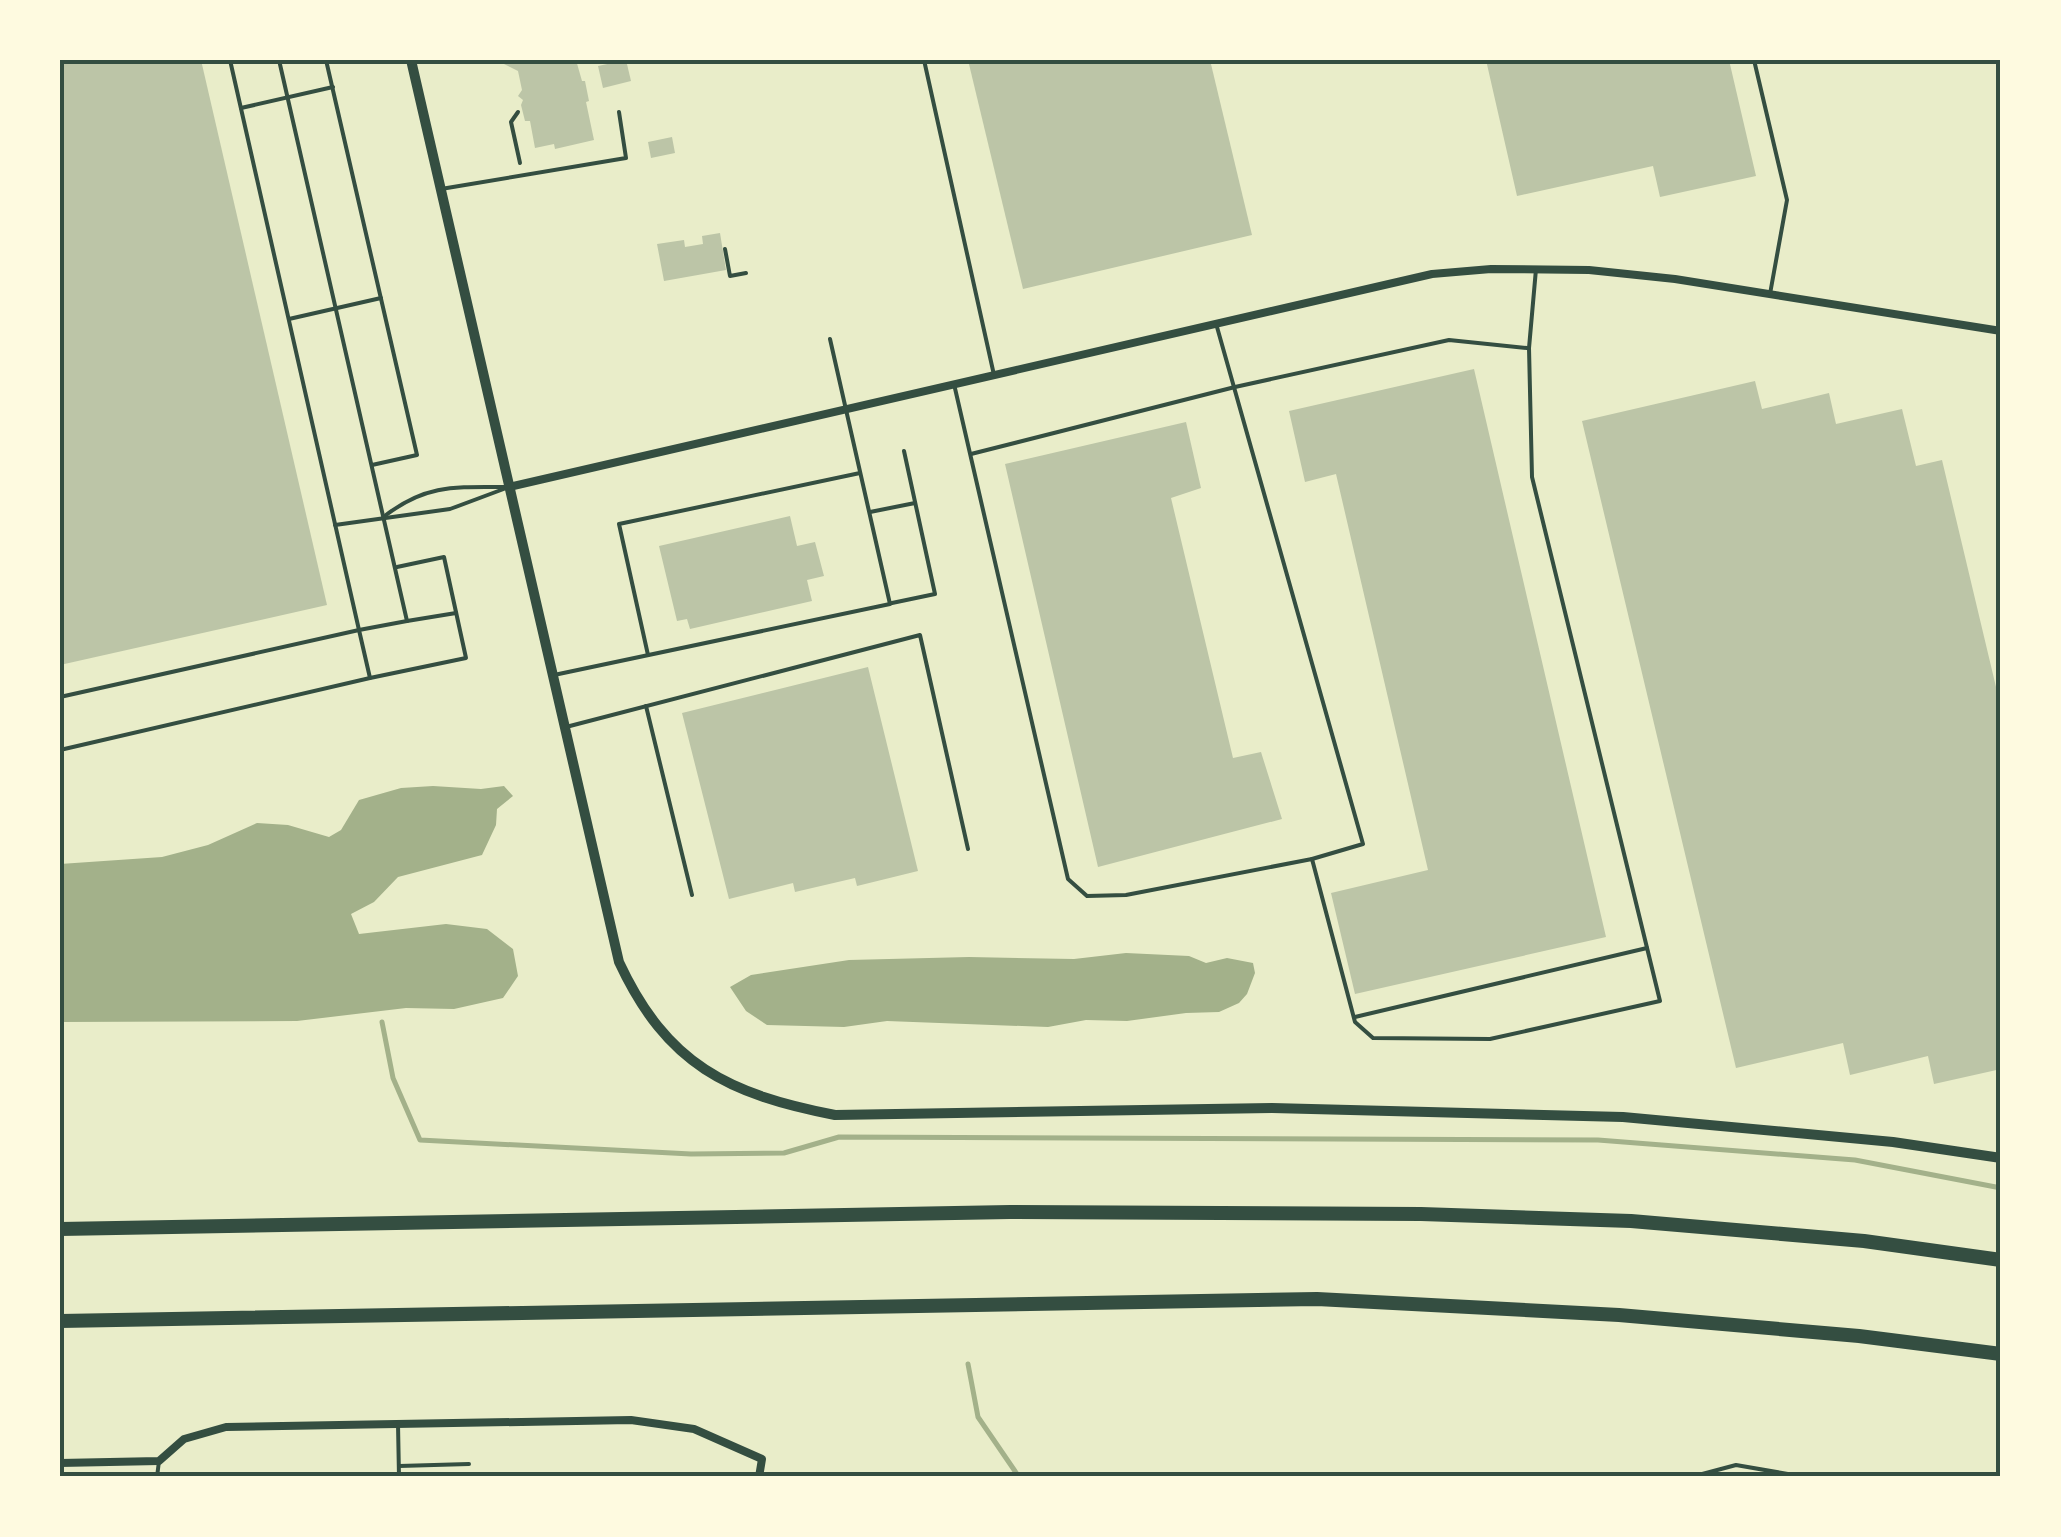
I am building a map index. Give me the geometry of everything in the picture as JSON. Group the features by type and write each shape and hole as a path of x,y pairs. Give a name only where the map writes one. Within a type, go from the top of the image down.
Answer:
{"highway":[{"path":"60,1229 1010,1212 1421,1214 1632,1221 1864,1241 2001,1260"},
{"path":"60,1321 1317,1299 1619,1315 1859,1336 2001,1354"}],"street":[{"path":"411,60 619,962 634,994 674,1046 702,1069 742,1090 782,1104 835,1115 1272,1108 1623,1117 1893,1142 2001,1158"},
{"path":"509,486 1432,274 1536,269 1623,273 2001,331"},
{"path":"60,1464 159,1462 184,1439 226,1428 630,1420 694,1429 762,1459 759,1477"}],"lane":[{"path":"230,60 370,678"},
{"path":"279,60 408,621"},
{"path":"326,60 417,455 372,466"},
{"path":"924,60 994,375"},
{"path":"1754,60 1788,200 1770,294"},
{"path":"240,108 332,87"},
{"path":"441,189 626,158 619,112"},
{"path":"1312,859 1354,1018 1373,1038 1490,1040 1660,1001 1532,477 1529,348 1536,269"},
{"path":"288,319 381,298"},
{"path":"954,384 1068,879 1087,896 1126,895 1312,859 1363,844 1216,324"},
{"path":"830,339 890,604"},
{"path":"971,454 1234,387 1450,340 1529,348"},
{"path":"553,676 935,594 904,451"},
{"path":"648,655 620,524 862,472"},
{"path":"336,526 450,509 509,486"},
{"path":"384,516 410,496 449,488 509,486"},
{"path":"870,512 915,503"},
{"path":"60,750 466,658 444,557 395,567"},
{"path":"60,697 456,612"},
{"path":"565,727 920,634 968,849"},
{"path":"646,706 692,895"},
{"path":"1354,1018 1647,948"},
{"path":"398,1424 399,1477"},
{"path":"157,1477 159,1462"},
{"path":"399,1466 469,1464"},
{"path":"1691,1477 1736,1465 1805,1477"}],"path":[{"path":"518,112 511,122 522,176"},
{"path":"725,249 730,276 746,273"}],"shaded area":[{"path":"504,786 513,796 497,809 496,825 482,855 398,877 374,902 351,914 359,934 446,924 487,929 513,949 518,976 503,998 454,1009 406,1008 297,1021 60,1022 60,864 162,857 208,845 257,823 288,825 329,837 341,830 359,800 401,788"},
{"path":"1126,953 1189,956 1206,963 1227,958 1253,963 1255,973 1239,1003 1219,1012 1127,1021 1086,1020 1048,1027 887,1021 844,1027 767,1025 746,1011 730,987 751,975 849,960 1074,959"}],"building":[{"path":"60,60 201,60 327,605 60,665"},
{"path":"496,60 576,60 585,81 594,140 555,149 554,144 535,148 530,121 525,121 523,100 518,96 522,90 518,71"},
{"path":"626,60 631,81 603,88 598,66"},
{"path":"968,60 1210,60 1252,235 1023,289"},
{"path":"1486,60 1729,60 1756,176 1660,197 1653,166 1517,196"},
{"path":"672,137 675,153 651,158 648,142"},
{"path":"720,233 726,270 664,281 657,244 684,240 685,247 703,244 702,236"},
{"path":"1474,369 1606,937 1355,994 1331,893 1428,870 1336,474 1305,482 1289,411"},
{"path":"1755,381 1762,409 1829,393 1836,424 1902,409 1916,466 1942,460 2001,708 2001,1069 1934,1084 1928,1056 1850,1075 1843,1043 1736,1068 1582,421"},
{"path":"1186,422 1201,488 1171,498 1233,758 1261,752 1282,819 1098,867 1005,464"},
{"path":"790,516 797,546 815,542 824,576 807,580 812,601 690,629 687,619 677,621 659,546"},
{"path":"868,667 918,871 857,886 855,878 795,892 793,883 729,899 682,713"}],"waterway":[{"path":"382,1022 393,1078 420,1140 691,1154 784,1153 839,1137 1598,1140 1855,1160 2001,1188"},
{"path":"968,1364 978,1417 1019,1477"}]}
